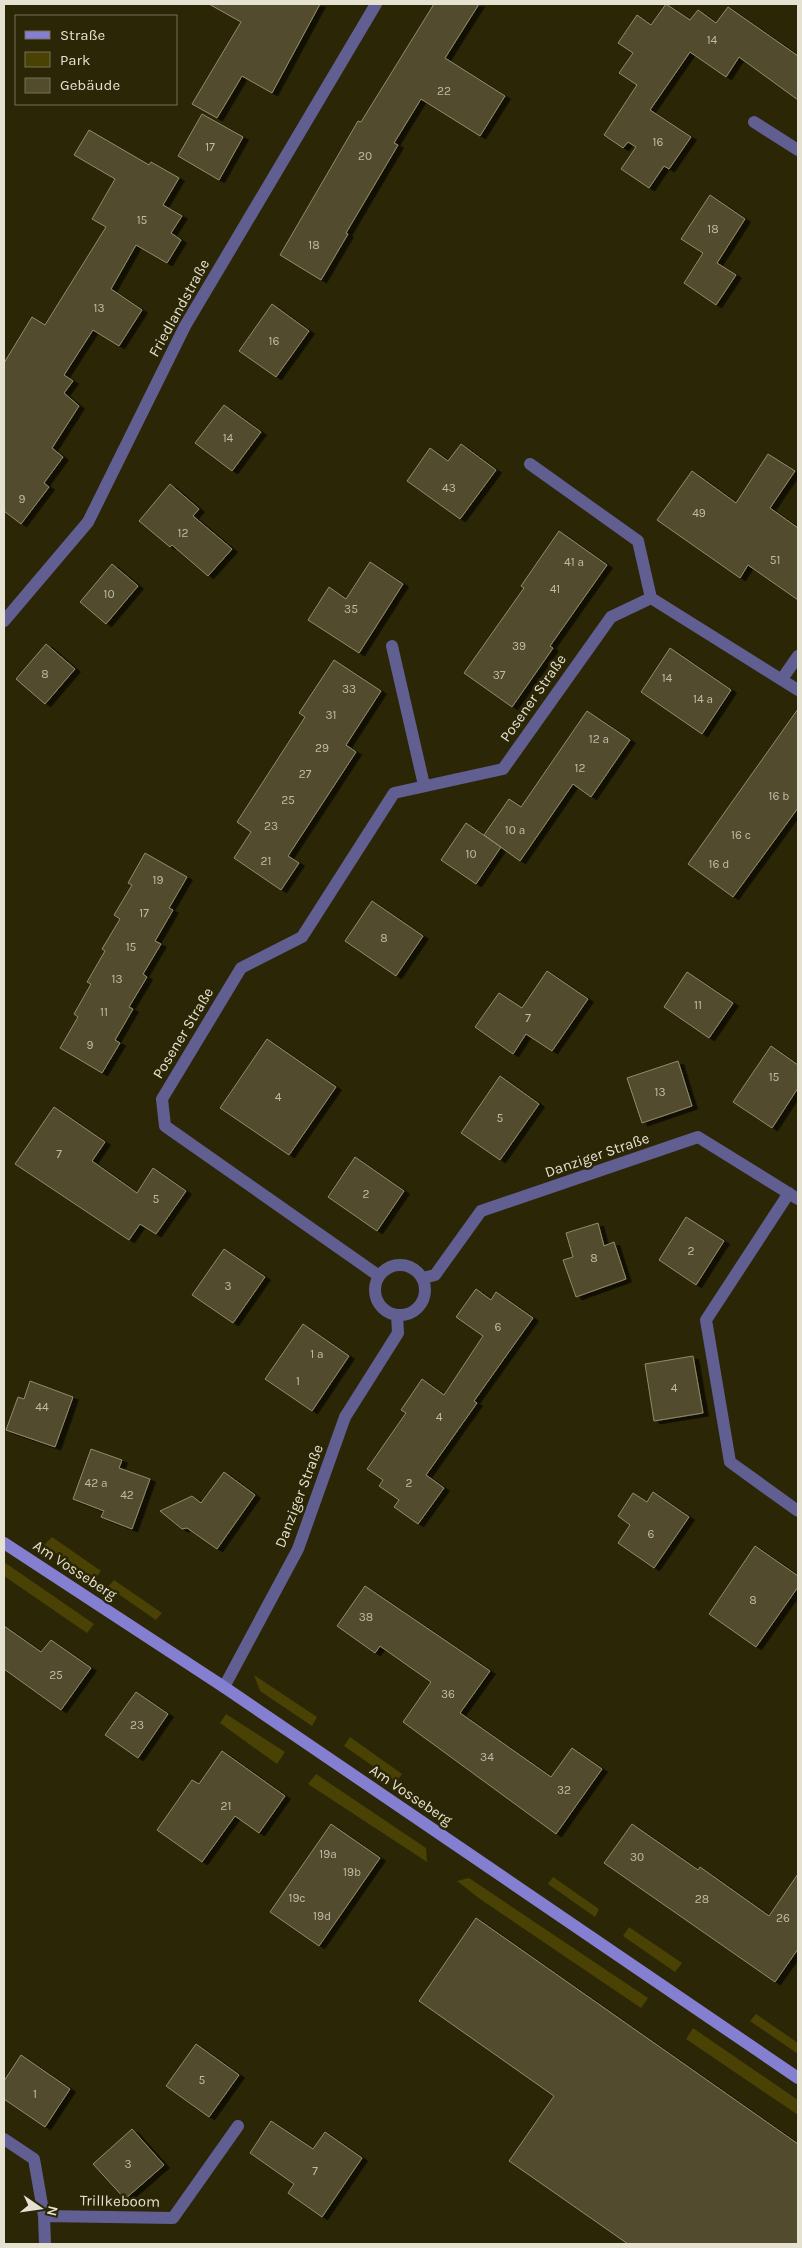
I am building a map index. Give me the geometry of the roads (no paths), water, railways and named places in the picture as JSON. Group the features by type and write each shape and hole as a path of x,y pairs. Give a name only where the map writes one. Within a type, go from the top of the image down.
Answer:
{"street":[{"name":"Friedlandstraße","path":"4,622 88,522 185,326 376,4"},
{"path":"754,122 798,150"},
{"path":"530,464 638,541 651,598 798,690"},
{"name":"Posener Straße","path":"379,1276 165,1126 162,1100 241,968 302,937 394,793 503,769 611,616 651,598"},
{"path":"392,646 424,785"},
{"path":"782,679 798,656"},
{"name":"Danziger Straße","path":"423,1278 435,1275 482,1211 698,1137 793,1196"},
{"path":"793,1196 706,1320 730,1462 798,1511"},
{"path":"402,1264 414,1268 423,1278 425,1291 420,1305 410,1313 397,1315 384,1309 377,1299 375,1289 379,1276 389,1267 402,1264"},
{"name":"Danziger Straße","path":"224,1687 298,1549 345,1418 398,1333 397,1315"},
{"name":"Am Vosseberg","path":"4,1543 224,1687 798,2078"},
{"name":"Trillkeboom","path":"44,2216 173,2218 238,2126"},
{"path":"4,2139 34,2159 44,2216 45,2244"}]}
